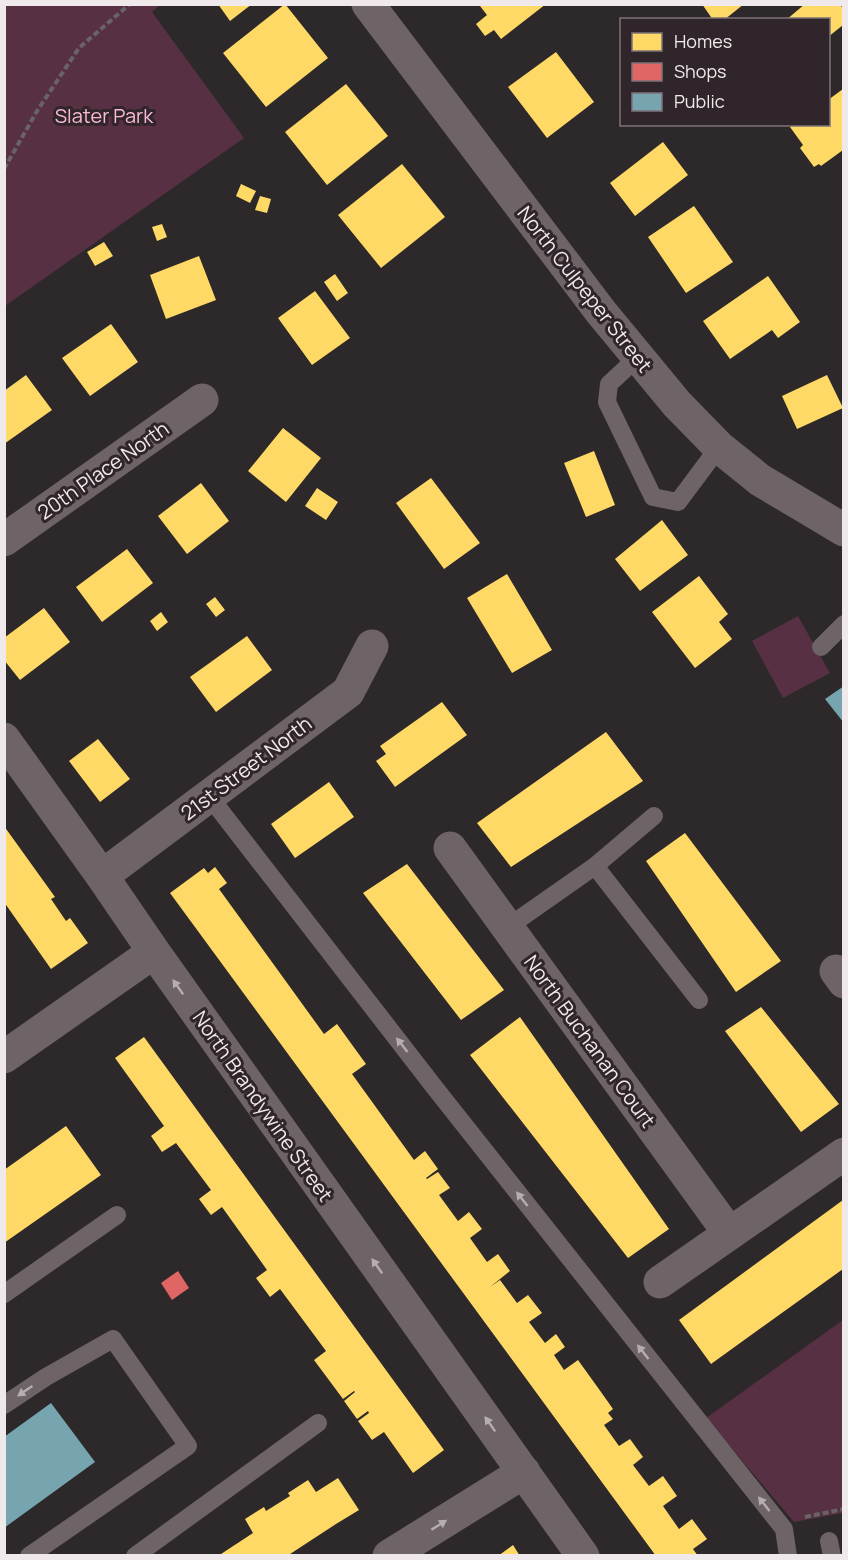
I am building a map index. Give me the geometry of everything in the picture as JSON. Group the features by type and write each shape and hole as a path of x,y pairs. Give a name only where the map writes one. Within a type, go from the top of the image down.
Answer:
{"street":[{"name":"North Culpeper Street","path":"368,4 601,312 677,404 718,447 760,480 843,530"},
{"name":"20th Place North","path":"4,540 202,400"},
{"name":"21st Street North","path":"102,876 348,692 372,646"},
{"name":"North Brandywine Street","path":"4,739 584,1556"},
{"name":"North Buchanan Court","path":"450,848 729,1233"},
{"path":"4,1057 154,952"},
{"path":"660,1282 843,1154"},
{"path":"389,1556 524,1472"}],"lane":[{"path":"638,357 609,384 607,402 653,497 678,502 718,447"},
{"path":"821,647 843,624"},
{"path":"208,796 427,1078 784,1529 789,1556"},
{"path":"508,927 595,866 654,816"},
{"path":"595,866 699,1000"},
{"path":"4,1294 117,1215"},
{"path":"4,1406 46,1377 113,1339 188,1446 28,1556"},
{"path":"135,1556 318,1423"}],"path":[{"path":"4,169 37,111 80,48 130,4"},
{"path":"815,1515 843,1509"}],"green space":[{"name":"Slater Park","path":"5,4 160,5 152,12 244,138 5,306"},
{"path":"798,616 830,673 783,698 752,641"},
{"path":"843,1320 843,1513 794,1522 706,1418"}],"building: Homes":[{"path":"218,4 252,4 230,21"},
{"path":"285,4 328,58 266,107 223,53"},
{"path":"483,4 546,4 501,39 494,30 485,36 476,24 487,15 480,6"},
{"path":"702,4 744,4 726,18 712,18"},
{"path":"805,4 840,4 843,9 843,25 830,35 830,18 788,18"},
{"path":"556,52 594,102 547,138 508,87"},
{"path":"346,84 388,136 327,185 285,132"},
{"path":"843,89 843,150 821,166 819,164 814,167 800,148 803,145 790,127 830,126 830,99"},
{"path":"663,142 688,175 635,216 610,183"},
{"path":"402,164 445,217 381,268 338,215"},
{"path":"241,184 256,191 250,203 236,196"},
{"path":"260,196 271,199 267,213 255,210"},
{"path":"694,206 733,262 686,293 648,237"},
{"path":"162,224 167,237 157,241 152,227"},
{"path":"104,242 113,256 95,266 87,252"},
{"path":"199,256 216,300 166,319 150,275"},
{"path":"335,274 348,293 337,301 324,282"},
{"path":"768,276 800,322 778,338 772,330 730,359 703,321"},
{"path":"315,291 350,338 312,365 278,318"},
{"path":"111,324 138,362 90,396 62,358"},
{"path":"26,375 52,410 4,444 4,391"},
{"path":"827,375 843,408 797,429 782,396"},
{"path":"283,428 321,458 286,502 248,471"},
{"path":"594,451 615,505 586,517 564,463"},
{"path":"431,478 480,543 444,569 396,503"},
{"path":"201,483 229,521 187,554 158,516"},
{"path":"317,488 338,502 326,520 305,506"},
{"path":"662,520 688,555 640,591 615,559"},
{"path":"127,549 153,583 102,622 76,587"},
{"path":"507,574 552,650 512,673 467,598"},
{"path":"699,576 728,614 719,622 732,639 695,668 652,612"},
{"path":"215,597 225,610 216,617 206,604"},
{"path":"44,608 70,642 20,680 4,660 4,638"},
{"path":"161,612 168,622 157,631 150,621"},
{"path":"247,636 272,670 216,712 190,677"},
{"path":"442,702 467,735 395,787 376,761 386,754 380,746"},
{"path":"606,732 643,781 511,867 477,823"},
{"path":"98,739 130,779 100,802 69,761"},
{"path":"329,782 354,817 295,858 271,824"},
{"path":"4,826 55,897 51,899 66,921 70,918 88,943 51,969 4,902"},
{"path":"685,833 781,961 736,992 646,861"},
{"path":"407,864 504,990 461,1020 363,893"},
{"path":"215,867 227,883 219,889 324,1034 337,1024 366,1064 352,1074 414,1160 425,1151 438,1169 426,1178 438,1172 450,1188 439,1195 458,1221 469,1212 482,1229 470,1238 487,1262 498,1254 510,1271 490,1287 500,1280 517,1303 528,1295 542,1313 529,1322 545,1343 556,1334 565,1347 554,1355 564,1370 578,1360 613,1409 608,1413 613,1419 604,1425 619,1446 630,1439 643,1457 633,1465 649,1486 663,1476 677,1496 663,1506 679,1529 692,1519 707,1539 693,1549 698,1556 656,1556 170,893 204,868 208,873"},
{"path":"761,1007 839,1104 801,1132 725,1031"},
{"path":"520,1017 669,1229 628,1258 470,1055"},
{"path":"144,1037 444,1450 413,1473 384,1432 372,1440 358,1421 369,1413 368,1411 357,1419 344,1401 355,1392 343,1399 314,1360 326,1351 280,1289 270,1297 256,1278 267,1270 222,1207 211,1215 199,1199 211,1190 176,1143 162,1152 151,1136 164,1126 115,1058"},
{"path":"66,1126 101,1175 4,1243 4,1170"},
{"path":"843,1200 843,1269 711,1364 679,1320"},
{"path":"338,1478 359,1510 287,1556 218,1556 253,1533 245,1519 264,1507 266,1511 290,1496 288,1493 308,1480 316,1492"},
{"path":"513,1545 520,1556 498,1556"}],"building: Shops":[{"path":"178,1271 189,1288 172,1300 161,1283"}],"building: Public":[{"path":"844,686 844,723 825,699"},
{"path":"51,1403 95,1462 4,1528 4,1437"}]}
